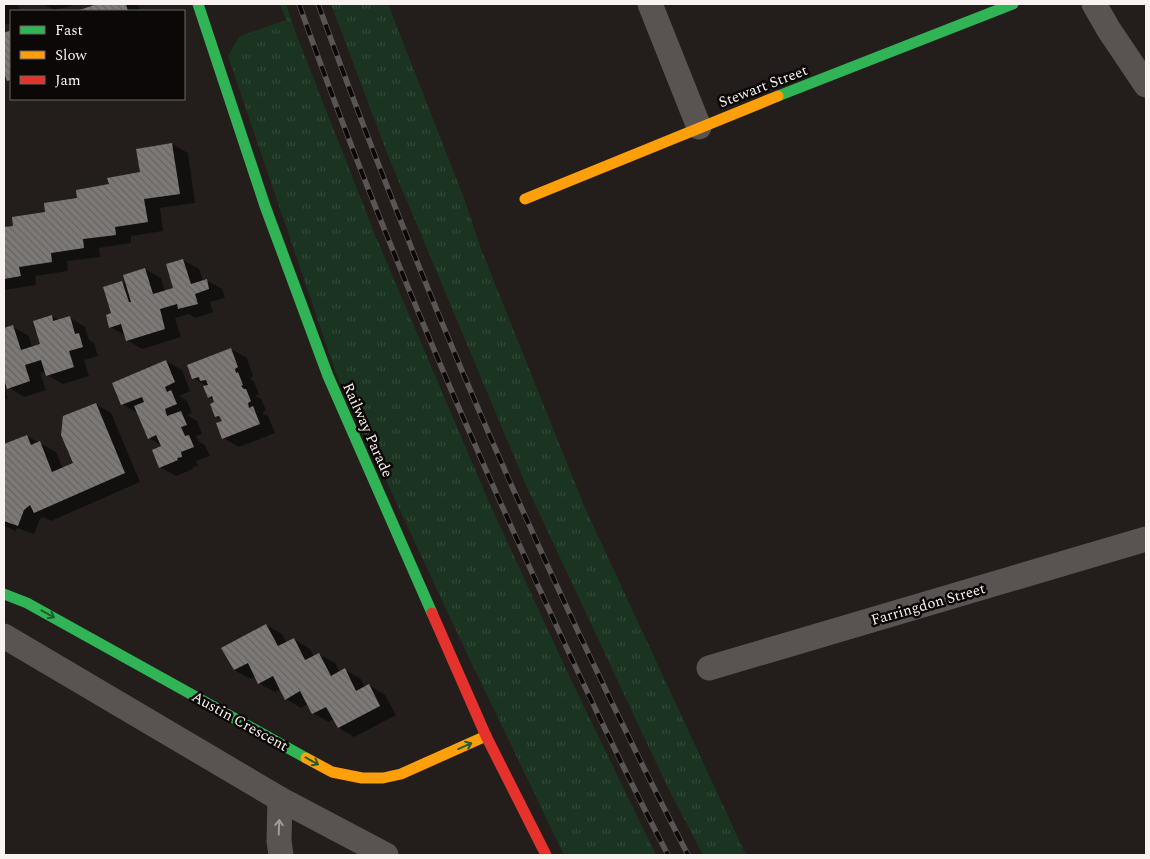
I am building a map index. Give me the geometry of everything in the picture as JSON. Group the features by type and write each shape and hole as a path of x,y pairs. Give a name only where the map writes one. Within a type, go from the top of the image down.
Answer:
{"street":[{"name":"Railway Parade","path":"198,4 265,206 328,376 486,736 546,855"},
{"path":"650,4 699,127"},
{"name":"Stewart Street","path":"524,199 699,127 1013,4"},
{"path":"1094,4 1146,85"},
{"name":"Farringdon Street","path":"709,668 1146,539"},
{"name":"Austin Crescent","path":"4,594 27,603 332,772 362,778 383,778 401,774 486,736"},
{"path":"4,636 280,799 386,855"},
{"path":"280,799 279,841 281,855"}],"green space":[{"path":"280,4 286,4 375,235 488,500 570,678 656,855 564,855 461,641 336,373 228,56 240,36 286,20"},
{"path":"331,4 388,4 465,201 481,249 585,508 746,855 703,855 668,788 526,485 389,158"}],"building":[{"path":"97,4 126,4 128,10 80,10"},
{"path":"10,30 10,80 7,81 4,72 4,33"},
{"path":"172,143 180,194 144,199 148,222 115,227 116,235 83,239 84,248 51,253 52,262 19,267 21,276 4,279 4,227 13,226 12,217 45,212 44,203 77,198 76,190 109,184 107,178 140,172 136,149"},
{"path":"183,259 191,284 207,279 209,289 195,294 198,304 178,309 177,304 160,309 165,329 126,341 121,324 109,328 106,315 111,313 103,287 122,281 129,302 131,302 123,275 145,268 153,294 173,288 166,264"},
{"path":"52,315 53,321 70,316 75,334 79,333 83,347 69,351 74,367 46,376 41,360 25,365 30,381 7,389 4,379 4,328 13,325 21,350 40,344 33,321"},
{"path":"231,348 238,367 235,369 236,373 238,372 243,385 241,386 246,389 251,401 248,403 249,408 253,406 260,424 222,439 216,423 222,421 219,416 215,417 210,404 214,402 212,396 208,398 203,386 208,385 206,380 200,381 199,377 192,379 187,365"},
{"path":"166,360 175,382 165,387 167,392 171,390 177,404 165,409 167,416 181,411 187,425 181,427 185,436 189,435 194,447 181,452 182,457 177,458 178,460 159,468 152,450 161,446 156,435 148,439 134,406 144,402 142,397 121,405 112,383"},
{"path":"96,403 125,473 34,513 30,505 24,510 18,526 4,521 4,444 27,435 31,445 40,441 52,472 73,463 61,435 63,416"},
{"path":"266,624 278,646 294,638 305,660 319,653 331,676 345,668 356,691 369,684 380,706 338,728 326,707 312,714 300,691 285,700 273,676 258,684 248,663 234,670 221,648"}],"railway":[{"path":"299,4 369,191 471,436 580,678 668,855"},
{"path":"318,4 444,328 536,541 585,647 688,855"}],"traffic: fast":[{"path":"198,4 265,206 328,376 432,613"},
{"path":"778,96 1013,4"},
{"path":"4,594 27,603 306,758"}],"traffic: slow":[{"path":"525,199 778,96"},
{"path":"306,758 332,772 362,778 383,778 401,774 486,736"}],"traffic: jam":[{"path":"432,613 486,736 546,855"}]}
